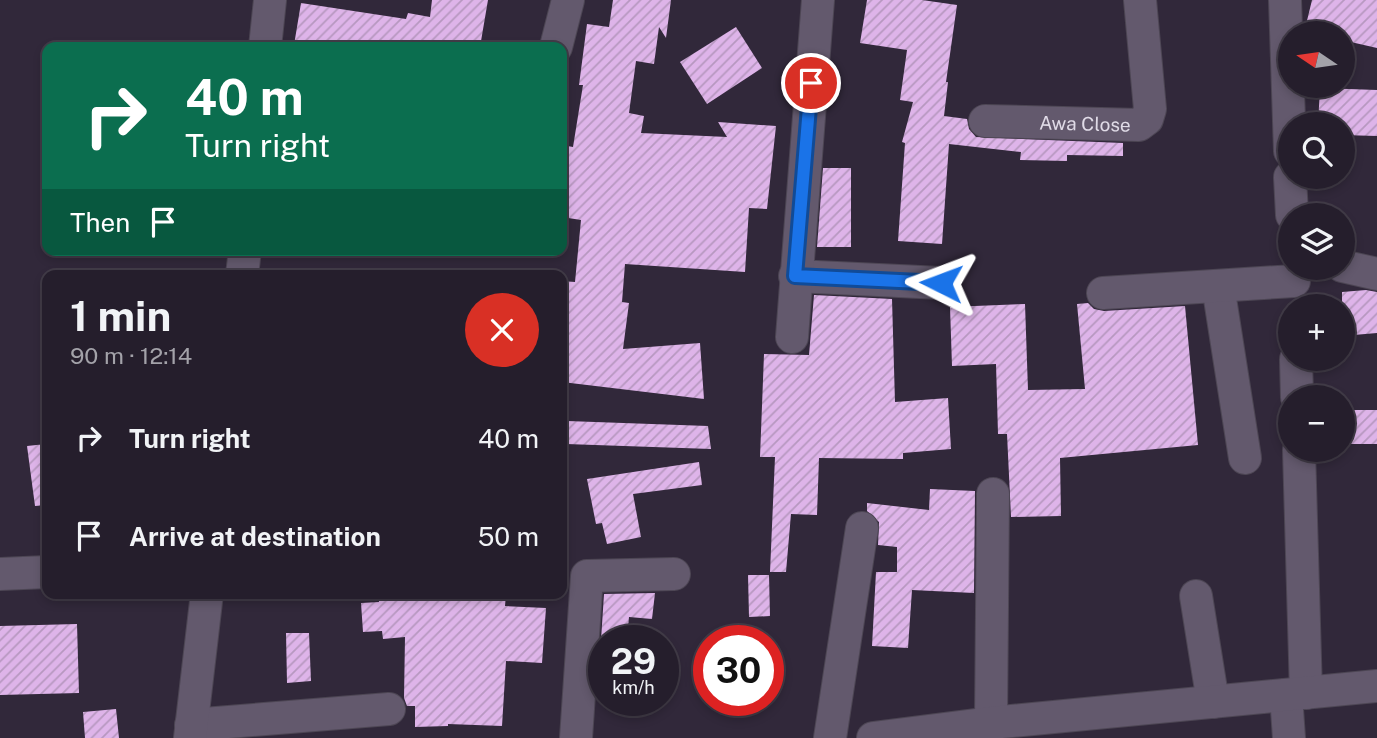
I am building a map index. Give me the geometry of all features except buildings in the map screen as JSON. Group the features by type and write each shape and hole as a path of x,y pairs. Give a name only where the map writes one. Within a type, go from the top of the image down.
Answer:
{"street":[{"path":"266,42 270,0"},
{"path":"557,42 568,0"},
{"path":"792,337 818,0"},
{"name":"Awa Close","path":"985,121 1139,125 1147,119 1150,109 1140,0"},
{"path":"1285,0 1289,112"},
{"path":"1355,269 1377,274"},
{"path":"795,276 941,283"},
{"path":"1103,293 1218,286 1294,285"},
{"path":"1218,286 1245,458"},
{"path":"1289,738 1296,694 1299,462"},
{"path":"991,723 993,494"},
{"path":"830,738 862,528"},
{"path":"0,574 42,572"},
{"path":"576,738 587,576 674,574"},
{"path":"1196,596 1213,702"},
{"path":"206,599 191,732 389,709"},
{"path":"873,738 908,736 991,723 1050,728 1213,702 1377,686"}],"route":[{"path":"811,83 795,276 941,283"}]}
